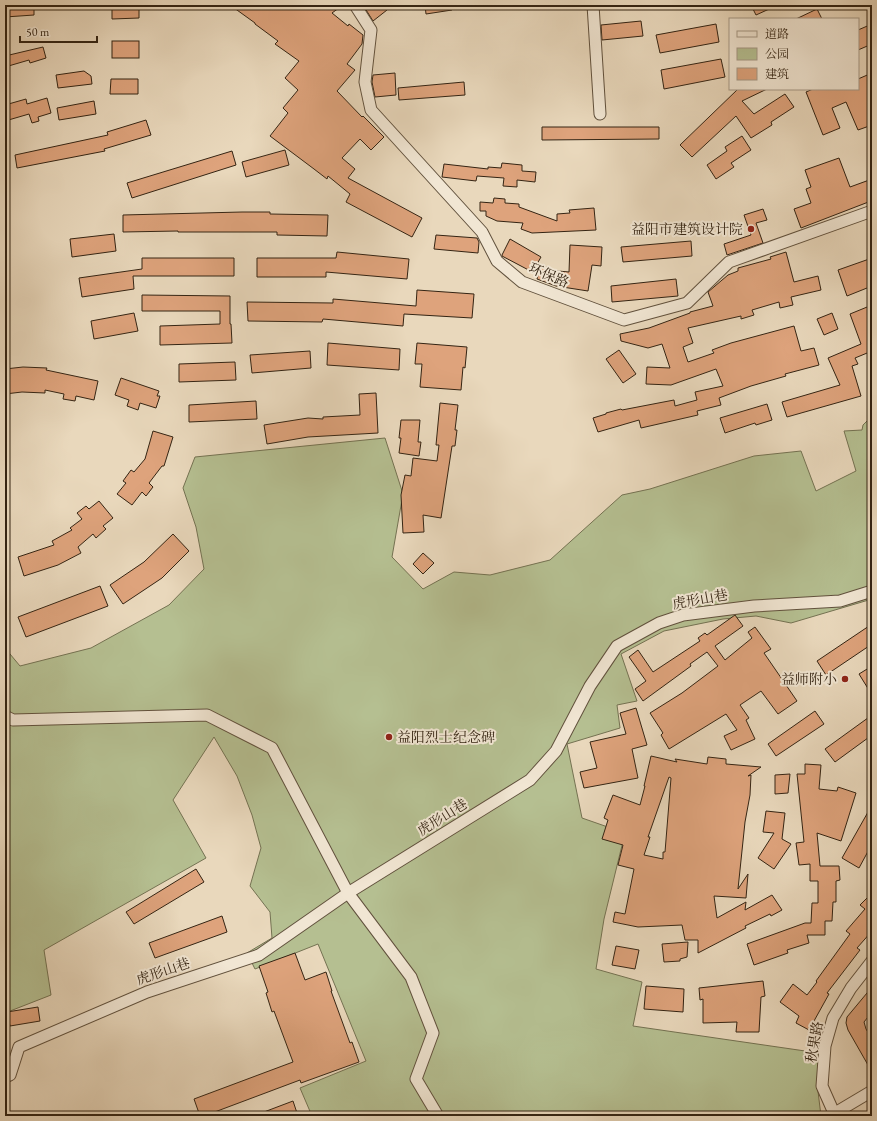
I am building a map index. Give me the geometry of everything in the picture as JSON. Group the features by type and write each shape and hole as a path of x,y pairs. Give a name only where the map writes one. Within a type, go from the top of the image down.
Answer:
{"street":[{"name":"环保路","path":"354,5 371,30 364,82 371,110 482,232 497,260 522,282 624,320 687,303 729,262 872,211"},
{"path":"592,5 600,114"},
{"name":"虎形山巷","path":"5,1077 10,1075 19,1047 147,992 259,955 348,893 530,780 556,751 590,686 617,646 659,623 683,615 754,606 840,601 872,591"},
{"path":"5,716 13,720 207,715 272,748 348,893 411,977 433,1033 416,1079 438,1116"},
{"name":"秋果路","path":"832,1115 822,1086 825,1046 833,1018 851,988 872,961"},
{"path":"832,1115 872,1091"}],"green space":[{"path":"872,416 872,599 791,623 756,616 723,619 664,631 621,654 637,701 617,705 620,728 567,744 582,818 625,833 604,919 596,969 642,982 633,1026 819,1053 817,1083 821,1116 312,1116 300,1088 366,1061 318,944 255,969 247,953 272,938 270,912 250,886 261,848 252,815 237,776 214,737 173,800 206,858 44,950 51,995 5,1013 5,648 20,666 91,648 169,605 204,569 196,527 183,488 195,457 385,438 403,494 392,557 423,589 454,572 490,575 550,560 622,495 650,489 754,456 801,451 816,491 856,471 844,431 862,430 863,425"}],"building":[{"path":"5,5 34,5 34,15 5,17"},
{"path":"112,5 139,5 139,18 112,19"},
{"path":"230,5 343,5 332,13 348,26 349,24 363,35 362,44 347,64 355,70 337,91 384,137 371,150 360,139 342,158 355,169 348,178 422,218 412,237 346,202 350,194 328,176 327,179 270,136 288,113 283,108 298,90 285,78 299,61 275,44 278,41"},
{"path":"363,5 383,5 387,10 373,21"},
{"path":"425,5 452,5 452,10 426,14"},
{"path":"751,5 778,5 756,15"},
{"path":"817,9 822,18 798,18"},
{"path":"641,21 643,36 602,40 601,25"},
{"path":"716,24 719,42 660,53 656,35"},
{"path":"872,24 872,44 859,50 859,30"},
{"path":"112,41 139,41 139,58 112,58"},
{"path":"43,47 46,58 30,63 29,60 5,67 5,56"},
{"path":"721,59 725,77 664,89 661,70"},
{"path":"84,71 91,76 92,84 58,88 56,75"},
{"path":"395,73 396,95 375,97 372,82 373,75"},
{"path":"872,73 872,125 858,130 846,102 832,108 840,128 823,135 806,92 811,90 859,90 859,79"},
{"path":"111,79 138,79 138,94 110,94"},
{"path":"464,82 465,95 399,100 398,88"},
{"path":"737,90 765,90 742,101 754,114 785,94 794,107 771,122 772,125 751,138 736,116 692,157 680,145"},
{"path":"47,98 51,113 38,117 39,121 32,123 29,114 5,121 5,105 26,99 27,104"},
{"path":"94,101 96,114 59,120 57,108"},
{"path":"146,120 151,135 104,149 105,151 17,168 15,155 108,135 107,132"},
{"path":"542,127 659,127 659,139 542,140"},
{"path":"742,136 751,150 731,163 734,167 716,179 707,165 727,151 725,147"},
{"path":"285,150 289,165 246,177 242,162"},
{"path":"232,151 236,165 132,198 127,183"},
{"path":"839,158 850,187 872,179 872,195 868,195 871,201 801,228 794,209 811,203 806,189 811,187 805,170"},
{"path":"502,163 522,165 522,171 536,172 535,182 517,180 517,187 503,186 504,178 477,176 476,181 442,177 444,164 488,169 488,167 501,168"},
{"path":"494,198 505,199 505,203 519,204 519,207 557,221 557,214 570,213 569,210 594,208 596,230 532,233 521,229 523,223 497,221 486,216 486,211 480,211 480,202 493,203"},
{"name":"益阳市建筑设计院","path":"763,209 767,220 756,223 763,243 727,255 724,244 751,235 744,215"},
{"path":"242,212 328,215 327,236 277,235 277,232 123,232 123,215"},
{"path":"114,234 116,251 72,257 70,239"},
{"path":"436,235 477,238 479,242 478,253 434,249"},
{"path":"510,239 541,257 537,264 558,271 569,272 570,245 602,247 601,266 592,265 588,291 556,286 537,279 538,275 502,256"},
{"path":"691,241 692,256 623,262 621,247"},
{"path":"337,252 409,259 407,279 326,272 326,277 257,277 257,258 336,258"},
{"path":"786,252 794,282 818,276 821,290 791,297 793,305 780,308 779,302 752,310 754,315 741,319 741,316 688,328 693,343 683,347 688,362 714,353 712,350 731,343 794,326 801,351 814,348 819,365 785,374 786,376 751,386 719,398 721,405 697,411 698,415 641,428 639,420 598,432 593,418 606,413 674,400 675,406 697,400 695,392 723,386 716,369 671,385 646,384 647,367 670,368 662,344 648,348 621,341 620,334 649,328 690,312 713,306 708,292 728,275 738,271 738,268 771,259 770,257"},
{"path":"142,258 234,258 234,276 133,276 134,289 82,297 79,278 142,269"},
{"path":"872,258 872,286 847,296 838,270"},
{"path":"676,279 678,296 612,302 611,286"},
{"path":"417,290 474,294 472,318 404,314 403,326 323,319 322,322 248,321 247,302 333,303 333,299 416,306"},
{"path":"142,295 230,296 232,343 160,345 160,326 220,324 220,311 142,311"},
{"path":"872,305 872,351 855,358 858,364 852,366 861,396 787,417 782,402 840,385 828,358 861,344 850,314"},
{"path":"134,313 138,331 94,339 91,321"},
{"path":"832,313 838,329 824,335 817,319"},
{"path":"328,343 400,349 399,370 327,365"},
{"path":"417,343 467,347 461,390 420,387 422,364 415,364"},
{"path":"619,350 636,374 623,383 606,359"},
{"path":"310,351 311,368 252,373 250,355"},
{"path":"235,362 236,380 179,382 179,364"},
{"path":"23,367 47,368 46,370 98,381 94,400 76,396 75,401 63,399 64,394 45,390 45,393 22,392 5,394 5,369"},
{"path":"121,378 159,391 157,396 160,396 156,408 140,403 138,410 127,406 129,400 115,395"},
{"path":"376,393 378,433 308,437 267,444 264,425 308,418 323,419 323,417 360,415 359,394"},
{"path":"256,401 257,419 189,422 189,405"},
{"path":"440,403 458,405 455,446 452,446 441,518 423,515 424,532 403,533 401,495 405,475 411,476 413,458 437,461 439,445 436,445"},
{"path":"767,404 772,420 756,425 755,423 725,433 720,418"},
{"path":"401,420 420,420 418,442 421,442 419,456 399,453"},
{"path":"153,431 173,437 164,466 162,466 149,483 153,487 146,496 142,492 132,505 117,494 126,483 123,481 131,470 134,472 145,459"},
{"path":"99,501 113,518 103,526 106,529 96,538 93,534 78,547 81,553 58,565 24,576 18,557 54,545 52,541 72,530 70,528 82,519 77,513 86,506 89,509"},
{"path":"173,534 189,551 162,578 123,604 110,585 144,562"},
{"path":"423,553 434,563 423,574 413,564"},
{"path":"100,586 108,606 26,637 18,617"},
{"path":"735,615 743,626 715,646 725,660 752,638 748,632 755,627 771,649 764,653 797,701 778,714 761,691 740,705 749,718 746,720 755,739 731,750 724,736 737,730 726,714 669,749 661,735 663,733 650,713 682,693 718,666 707,652 690,664 691,666 643,701 635,689 646,681 629,657 638,650 653,672 700,641 698,638 705,633 707,635"},
{"path":"872,624 872,644 826,675 817,661"},
{"path":"872,666 872,695 859,674"},
{"path":"636,708 647,745 632,749 638,778 584,788 580,772 597,768 590,742 626,734 620,713"},
{"path":"815,711 824,724 776,756 768,744"},
{"path":"872,715 872,735 835,762 825,749"},
{"path":"651,756 677,762 675,759 707,764 708,757 726,759 726,764 761,767 748,776 751,775 750,795 745,822 738,889 748,874 746,898 714,896 717,918 746,902 745,910 772,895 782,910 745,926 746,928 698,953 698,940 685,940 682,925 638,927 613,922 615,912 625,914 634,869 618,865 623,845 602,839 608,820 604,818 613,795 640,805","holes":["669,777 671,778 665,852 663,852 663,859 644,855 650,837 648,837"]},
{"path":"805,764 821,765 819,789 837,791 838,787 856,793 841,841 817,833 820,866 839,866 840,880 836,881 836,902 833,902 832,921 825,921 825,935 807,935 809,943 787,950 788,953 754,965 747,944 805,923 811,923 812,903 818,903 818,881 810,881 810,864 799,865 796,843 804,842 797,774 805,774"},
{"path":"790,774 788,793 775,794 775,775"},
{"path":"872,805 872,844 859,868 842,858"},
{"path":"766,811 785,813 782,839 791,844 774,869 758,858 774,833 763,832"},
{"path":"196,869 204,882 134,924 126,912"},
{"path":"872,893 872,931 857,948 860,950 827,993 829,994 809,1030 796,1023 799,1016 780,1002 793,984 807,995 850,934 846,931 865,909 860,905"},
{"path":"222,916 227,932 155,958 149,943"},
{"path":"688,942 687,957 680,959 680,961 664,962 662,944"},
{"path":"616,946 639,950 635,969 612,965"},
{"path":"295,953 305,980 326,972 331,991 350,1043 352,1042 359,1062 301,1083 300,1080 204,1116 200,1116 194,1099 293,1062 274,1011 272,1012 266,993 268,992 259,966"},
{"path":"763,981 765,996 761,997 759,1032 736,1032 737,1022 703,1023 703,999 700,1000 699,988"},
{"path":"646,986 684,989 683,1012 644,1009"},
{"path":"872,987 872,1012 864,1022 872,1039 872,1072 848,1030 846,1023 847,1017"},
{"path":"38,1007 40,1021 10,1026 7,1012"},
{"path":"293,1101 298,1116 256,1116 256,1115"}],"place":[{"name":"益阳市建筑设计院","path":"751,229"},
{"name":"益师附小","path":"845,679"},
{"name":"益阳烈士纪念碑","path":"389,737"}]}
